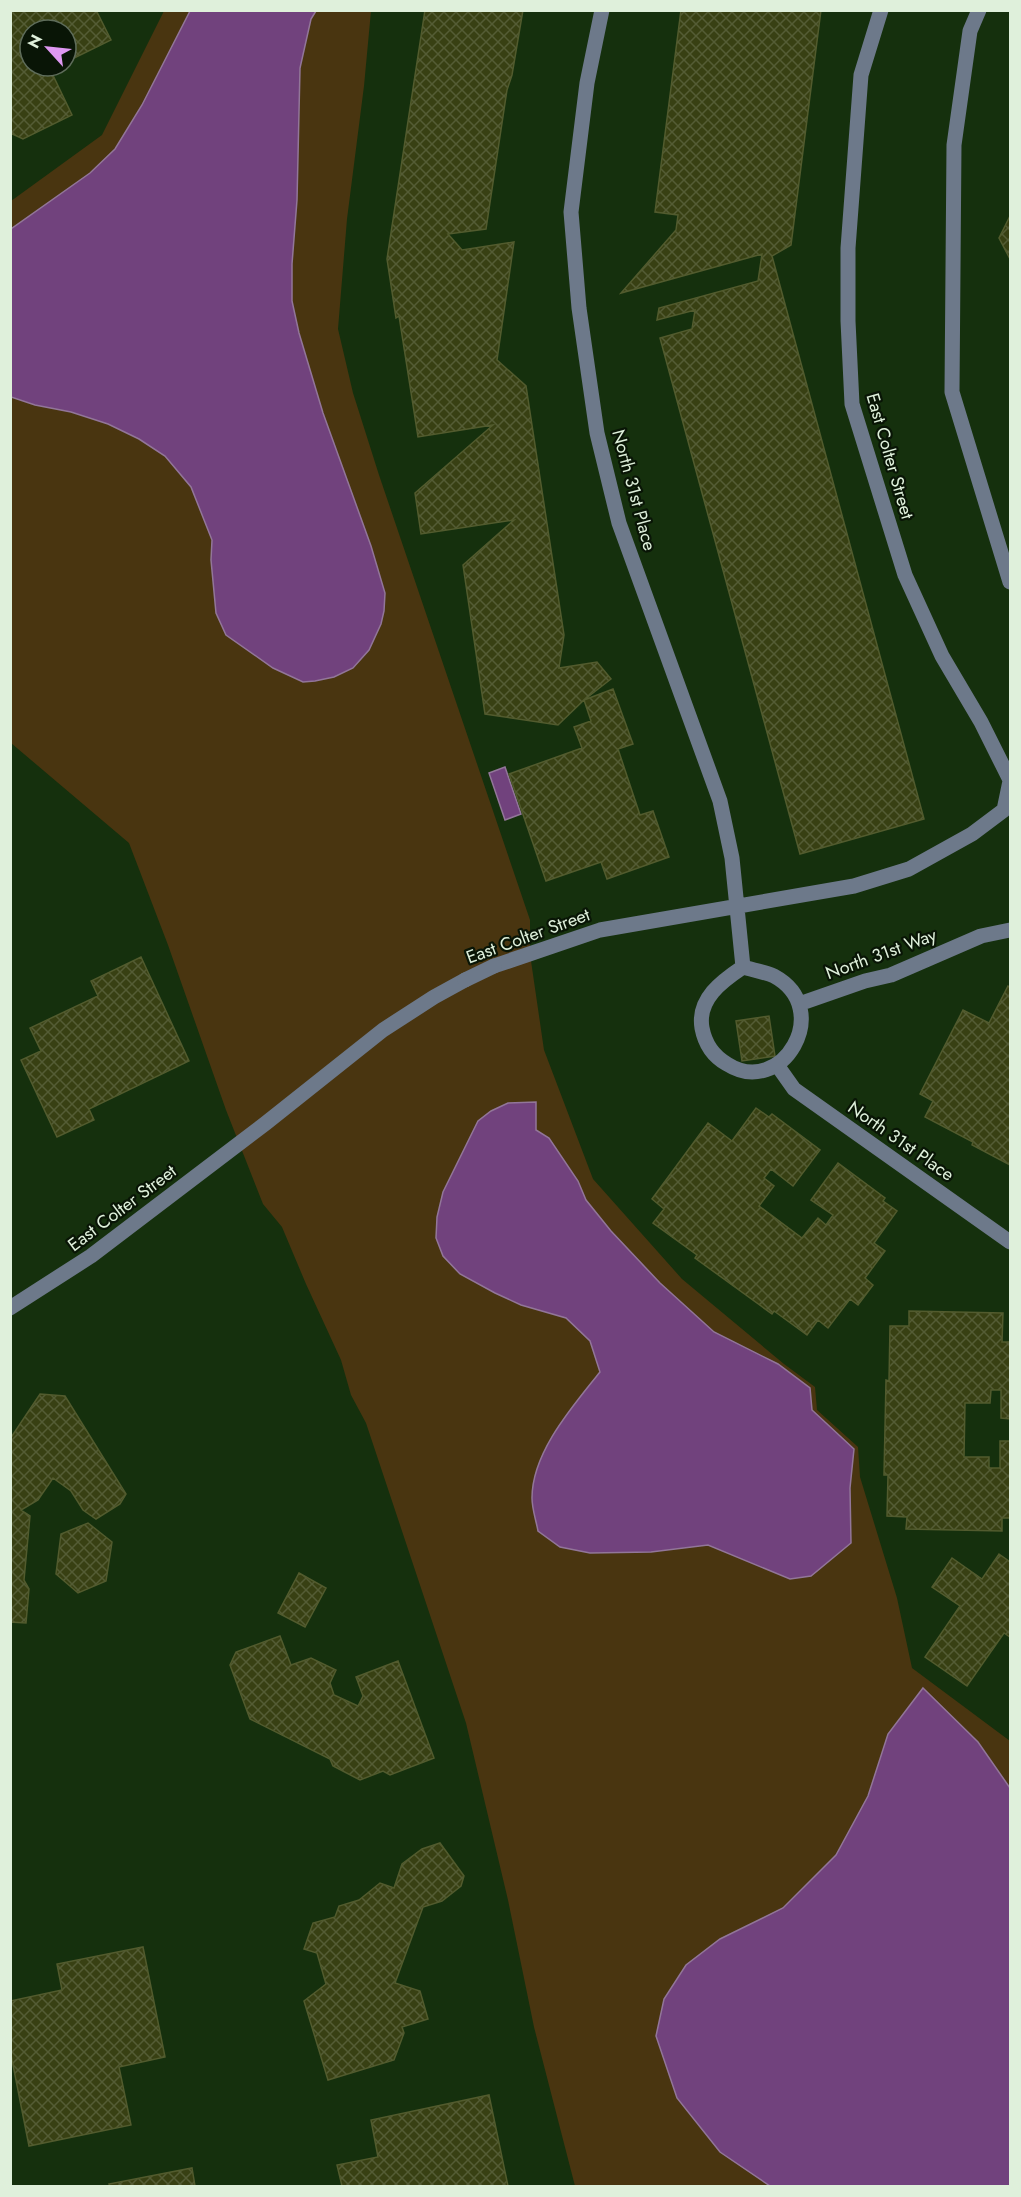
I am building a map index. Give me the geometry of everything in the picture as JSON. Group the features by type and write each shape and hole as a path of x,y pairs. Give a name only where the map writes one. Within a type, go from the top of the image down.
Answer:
{"street":[{"name":"North 31st Place","path":"602,10 587,83 571,212 579,308 597,433 619,523 720,801 732,858 743,967"},
{"name":"East Colter Street","path":"10,1308 91,1256 266,1124 383,1030 465,980 494,966 600,930 854,886 909,869 972,834 1004,810 1011,780 981,722 942,656 905,575 852,404 848,321 848,248 861,75 881,10"},
{"path":"979,10 970,31 954,145 952,392 1011,582"},
{"name":"North 31st Way","path":"799,1004 865,981 891,975 981,936 1011,930"},
{"path":"743,967 773,976 787,985 799,1004 801,1033 790,1054 777,1065 756,1072 733,1068 717,1058 705,1041 701,1025 703,1009 711,993 721,982 743,967"},
{"name":"North 31st Place","path":"777,1065 794,1089 1011,1242"}],"shaded area":[{"path":"164,11 371,11 347,219 338,329 353,393 379,475 530,920 530,954 544,1050 593,1179 682,1279 815,1387 817,1410 858,1447 860,1477 897,1598 912,1668 1010,1741 1010,2186 575,2186 534,2027 508,1900 466,1723 366,1423 351,1395 341,1360 282,1227 263,1204 226,1110 168,945 129,843 11,743 11,201 102,135"},
{"path":"190,11 316,11 311,19 300,68 292,301 323,413 371,546 385,593 381,624 369,650 353,668 334,677 315,681 303,682 273,668 226,635 216,613 211,560 212,540 191,487 165,456 139,439 108,424 11,397 11,229 90,173 115,149 142,105"},
{"path":"505,767 521,814 505,820 489,773"},
{"path":"536,1102 536,1130 549,1138 578,1181 586,1200 611,1231 660,1283 714,1332 778,1364 810,1388 812,1410 854,1449 850,1488 851,1543 811,1576 790,1579 708,1545 651,1552 590,1553 560,1547 538,1531 532,1498 539,1464 556,1430 600,1372 590,1341 566,1318 521,1305 460,1274 443,1256 436,1238 437,1217 443,1192 478,1121 491,1111 508,1103"},
{"path":"923,1688 978,1742 1010,1788 1010,2186 770,2186 720,2152 677,2098 656,2036 664,1999 686,1965 720,1939 783,1908 836,1855 868,1796 888,1734"}],"building":[{"path":"10,10 96,10 111,40 78,56 78,18 18,18 18,78 54,78 72,115 23,139 10,133"},
{"path":"425,10 523,10 512,75 507,90 486,229 448,234 462,250 514,242 497,360 526,386 564,635 559,668 597,662 611,679 584,700 558,725 485,714 463,565 514,520 421,534 415,493 493,425 418,437 399,316 396,318 387,259"},
{"path":"681,10 821,10 791,245 772,256 924,819 800,854 660,338 692,329 695,310 657,320 659,308 758,281 762,254 621,293 676,230 678,215 655,212"},
{"path":"1010,216 1010,259 999,238"},
{"path":"613,689 633,744 618,749 640,815 653,811 669,857 607,879 601,862 546,881 509,774 582,748 574,727 591,721 584,700"},
{"path":"141,957 189,1061 89,1109 94,1120 57,1137 21,1060 41,1051 30,1028 98,996 91,981"},
{"path":"1008,986 1010,988 1010,1165 972,1145 973,1142 925,1117 933,1101 920,1094 963,1010 989,1023"},
{"path":"769,1016 775,1056 742,1061 736,1021"},
{"path":"756,1108 769,1117 772,1114 820,1150 793,1186 771,1169 764,1178 774,1186 759,1206 802,1238 818,1218 826,1225 833,1215 811,1200 838,1163 885,1198 883,1201 897,1211 874,1243 885,1251 865,1278 873,1285 858,1305 850,1299 828,1328 818,1320 807,1335 774,1311 772,1314 695,1258 697,1255 653,1223 664,1209 652,1199 708,1123 732,1141"},
{"path":"909,1311 1003,1313 1002,1342 1010,1342 1010,1419 1001,1418 1001,1390 991,1390 990,1403 965,1403 964,1457 989,1457 989,1468 1000,1468 1000,1441 1010,1441 1010,1518 1002,1518 1002,1531 906,1529 907,1517 887,1516 888,1475 884,1475 886,1380 889,1381 890,1326 909,1326"},
{"path":"40,1394 65,1396 126,1494 120,1504 96,1519 83,1510 71,1491 53,1478 38,1500 21,1510 30,1516 24,1580 29,1589 26,1623 10,1622 10,1435 12,1436"},
{"path":"88,1523 112,1542 106,1581 78,1593 56,1574 61,1534"},
{"path":"999,1554 1010,1562 1010,1637 1004,1633 967,1686 925,1657 960,1606 932,1587 952,1558 982,1579"},
{"path":"299,1573 326,1588 305,1627 278,1613"},
{"path":"280,1636 291,1665 311,1658 336,1670 330,1683 334,1695 358,1706 363,1696 356,1677 398,1661 434,1758 390,1775 383,1771 360,1780 333,1766 330,1759 250,1719 230,1665 236,1652"},
{"path":"440,1843 464,1876 461,1886 442,1901 423,1907 395,1983 420,1991 428,2019 402,2027 404,2033 394,2060 328,2080 304,2001 326,1984 317,1953 304,1949 313,1923 335,1917 339,1906 359,1900 380,1883 394,1888 402,1864 422,1849"},
{"path":"143,1947 165,2057 119,2067 131,2125 29,2146 10,2050 10,2001 62,1990 57,1964"},
{"path":"489,2095 508,2186 342,2186 337,2165 378,2157 371,2120"},
{"path":"192,2168 195,2186 110,2186 109,2184"}]}
